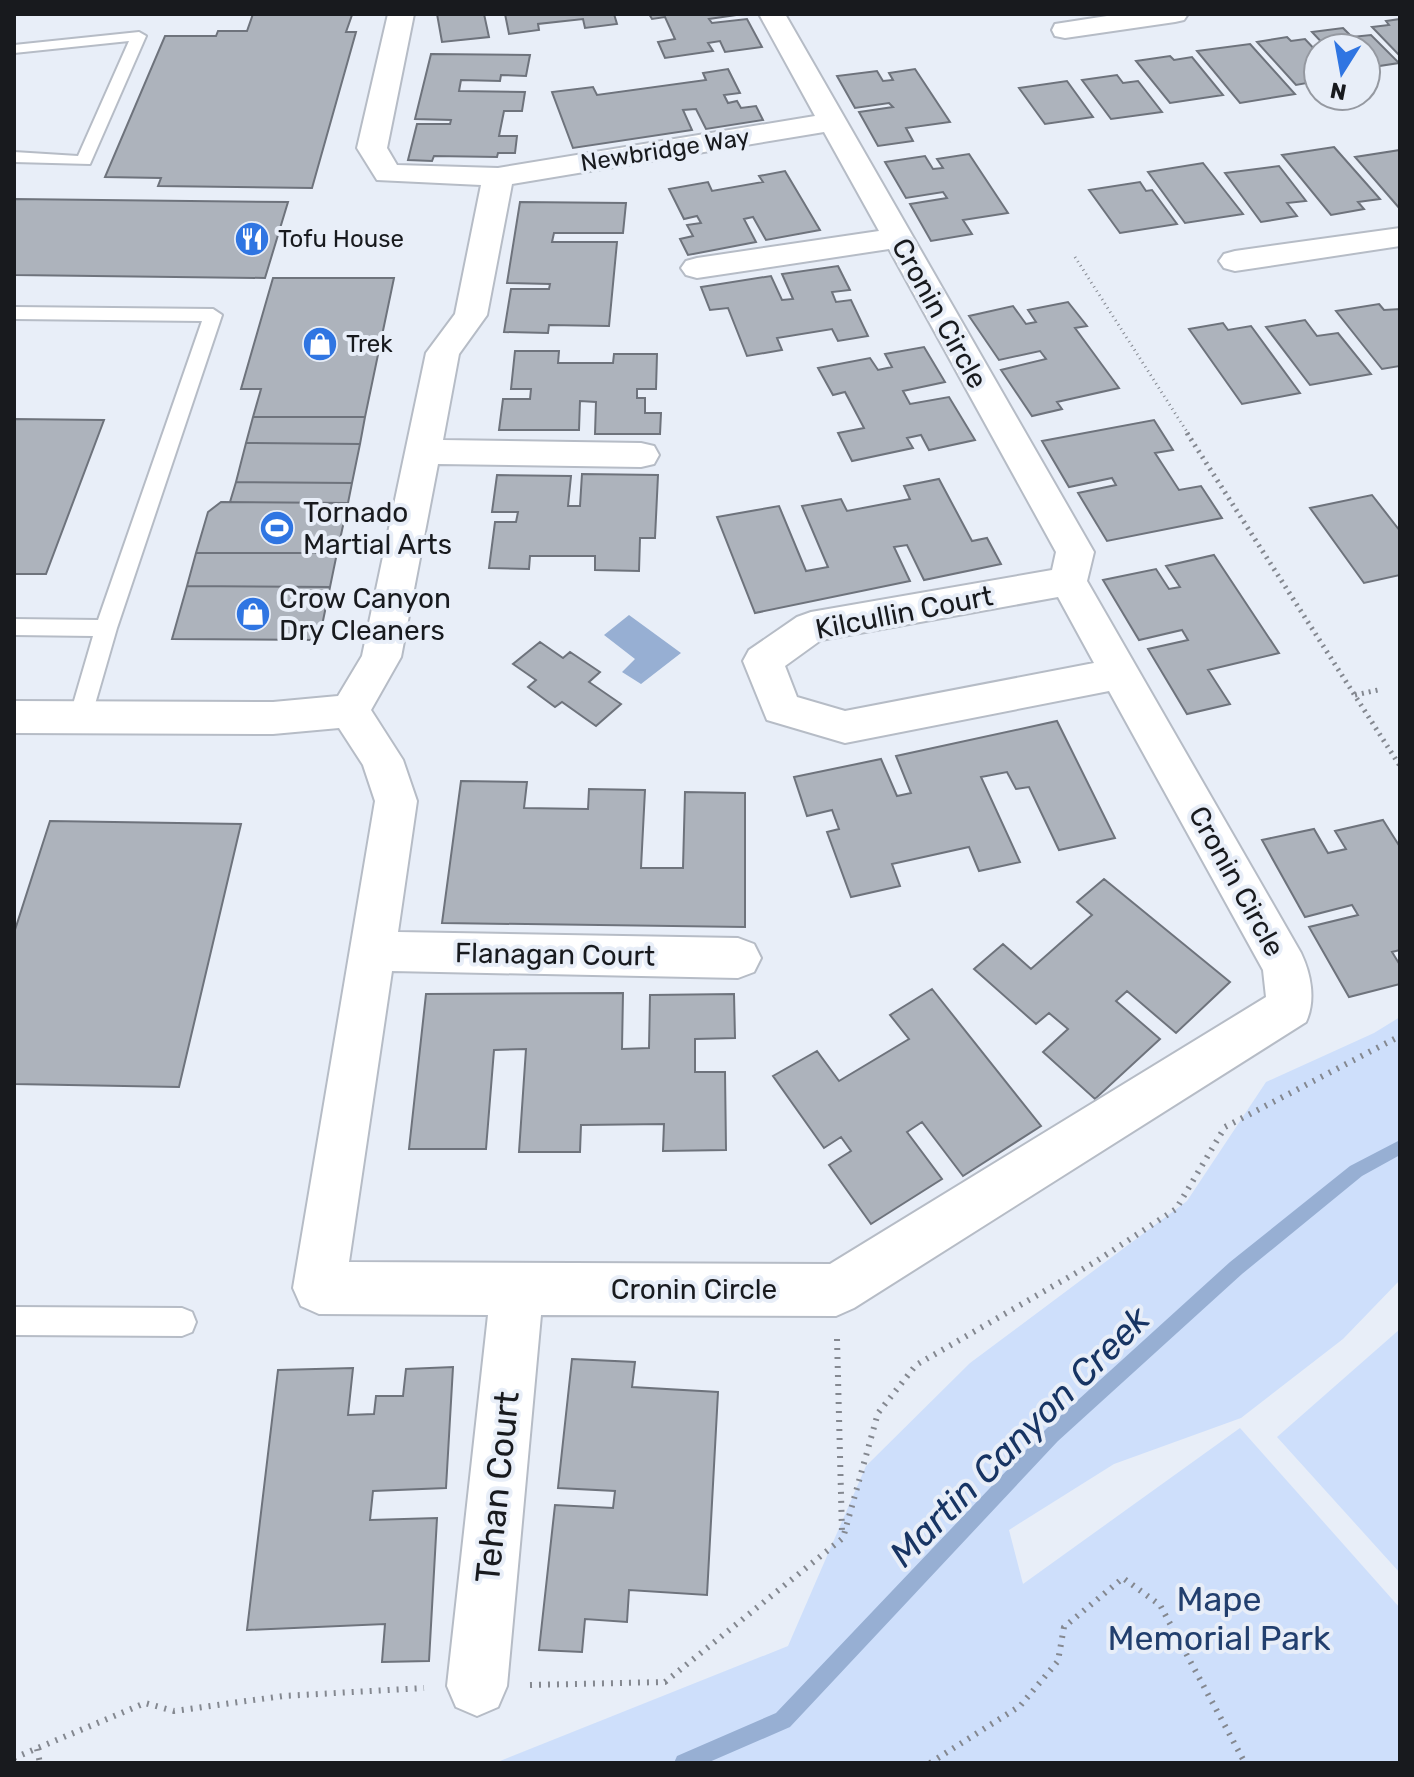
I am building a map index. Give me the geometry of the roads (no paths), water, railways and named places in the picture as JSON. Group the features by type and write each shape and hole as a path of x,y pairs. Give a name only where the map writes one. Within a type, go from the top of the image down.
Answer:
{"street":[{"path":"14,717 273,718 350,711 381,657 443,353 471,315 498,177 388,174 372,148 401,14"},
{"name":"Cronin Circle","path":"350,711 382,760 396,801 319,1288 836,1290 1290,1007 1285,967 1068,581 1075,552 772,14"},
{"path":"1065,30 1175,14"},
{"name":"Newbridge Way","path":"498,177 833,122"},
{"path":"1235,261 1400,237"},
{"path":"697,268 898,238"},
{"path":"423,452 641,455"},
{"name":"Kilcullin Court","path":"1068,581 811,627 763,661 781,709 845,727 1120,673"},
{"name":"Flanagan Court","path":"372,951 738,958"},
{"name":"Tehan Court","path":"477,1686 517,1289"}],"lane":[{"path":"14,49 139,36 84,161 14,157"},
{"path":"14,313 213,315 106,628 80,718"},
{"path":"14,627 106,628"},
{"path":"14,1321 182,1322"}],"waterway":[{"name":"Martin Canyon Creek","path":"684,1763 783,1720 1052,1435 1236,1268 1356,1171 1400,1147"}],"place":[{"name":"Tofu House","path":"252,239"},
{"name":"Trek","path":"320,344"},
{"name":"Tornado Martial Arts","path":"277,528"},
{"name":"Crow Canyon Dry Cleaners","path":"253,614"}],"park label":[{"name":"Mape Memorial Park","path":"1219,1618"}]}
